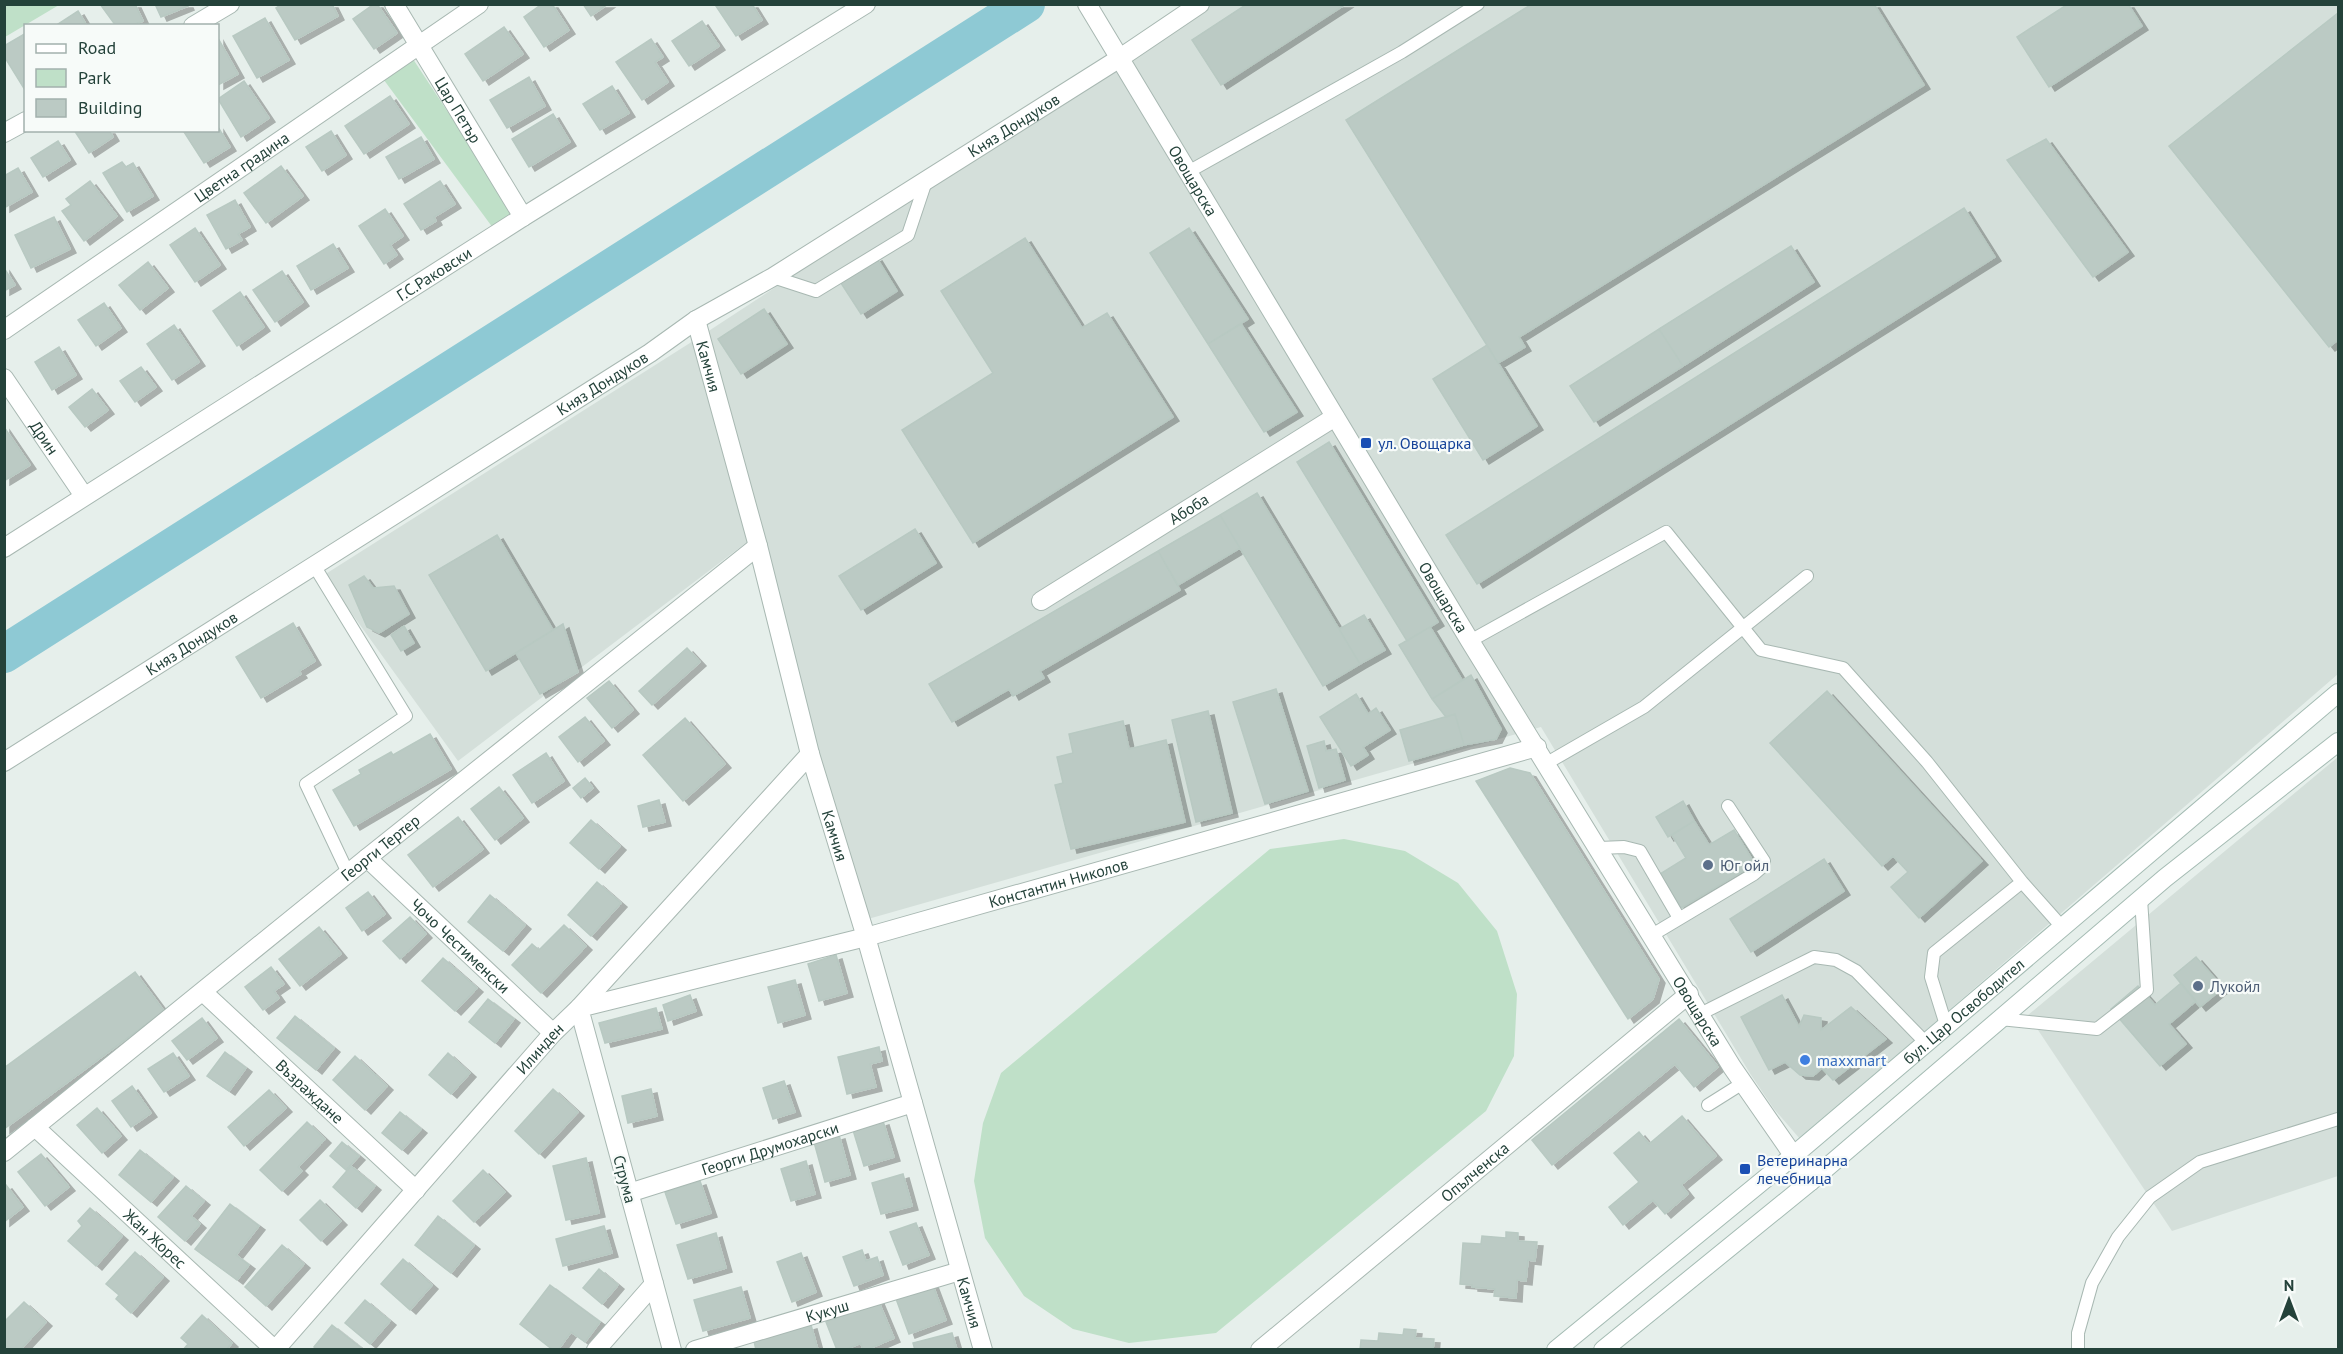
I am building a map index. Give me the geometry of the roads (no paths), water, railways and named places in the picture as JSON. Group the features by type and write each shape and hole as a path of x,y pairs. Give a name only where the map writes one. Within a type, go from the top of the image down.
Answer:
{"street":[{"path":"196,24 230,4"},
{"name":"Цар Петър","path":"394,4 523,217"},
{"name":"Цветна градина","path":"4,330 479,4"},
{"name":"Г.С.Раковски","path":"4,548 523,217 866,4"},
{"name":"Овощарска","path":"1086,4 1470,641 1743,1083 1811,1181"},
{"name":"Княз Дондуков","path":"4,762 315,567 650,353 696,320 773,277 1120,58 1200,4"},
{"path":"4,133 24,122"},
{"name":"Камчия","path":"696,320 758,546 810,754 866,937 983,1350"},
{"name":"Дрин","path":"4,378 84,496"},
{"name":"Абоба","path":"1041,601 1335,417"},
{"name":"Георги Тертер","path":"4,1152 348,873 758,546"},
{"name":"бул. Цар Освободител","path":"1556,1350 1793,1156 2338,693"},
{"name":"бул. Цар Освободител","path":"1603,1350 1811,1181 2141,898 2316,762 2338,742"},
{"name":"Илинден","path":"275,1349 553,1033 579,1008 810,754"},
{"name":"Константин Николов","path":"579,1008 866,937 1542,755"},
{"name":"Чочо Честименски","path":"368,858 553,1033"},
{"name":"Възраждане","path":"203,992 416,1190"},
{"name":"Опълченска","path":"1260,1350 1689,994"},
{"name":"Струма","path":"579,1008 672,1350"},
{"name":"Георги Друмохарски","path":"629,1193 913,1103"},
{"name":"Жан Жорес","path":"35,1127 275,1349"},
{"name":"Кукуш","path":"695,1350 960,1271"},
{"path":"596,1350 654,1284"}],"lane":[{"path":"1188,172 1402,52 1478,4"},
{"path":"773,277 816,291 908,235 926,181"},
{"path":"1470,641 1666,532 1761,650 1843,668 1927,762 2022,882 2062,927"},
{"path":"315,567 406,716 306,784 348,873"},
{"path":"1542,755 1644,707 1807,576"},
{"path":"2316,762 2338,750"},
{"path":"1652,934 1754,874 1762,867 1764,861 1728,806"},
{"path":"1599,848 1624,847 1640,851 1679,918"},
{"path":"1946,1026 1931,977 1934,953 2022,882"},
{"path":"2000,1019 2097,1029 2147,990 2141,898"},
{"path":"1700,1014 1814,957 1836,960 1856,971 1926,1043"},
{"path":"1708,1105 1743,1083"},
{"path":"2078,1350 2078,1333 2092,1283 2118,1237 2150,1197 2200,1162 2338,1119"}],"waterway":[{"path":"4,654 1026,4"}],"place":[{"name":"ул. Овощарка","path":"1366,443"},
{"name":"Юг ойл","path":"1708,865"},
{"name":"Лукойл","path":"2198,986"},
{"name":"maxxmart","path":"1805,1060"},
{"name":"Ветеринарна лечебница","path":"1745,1169"}]}
